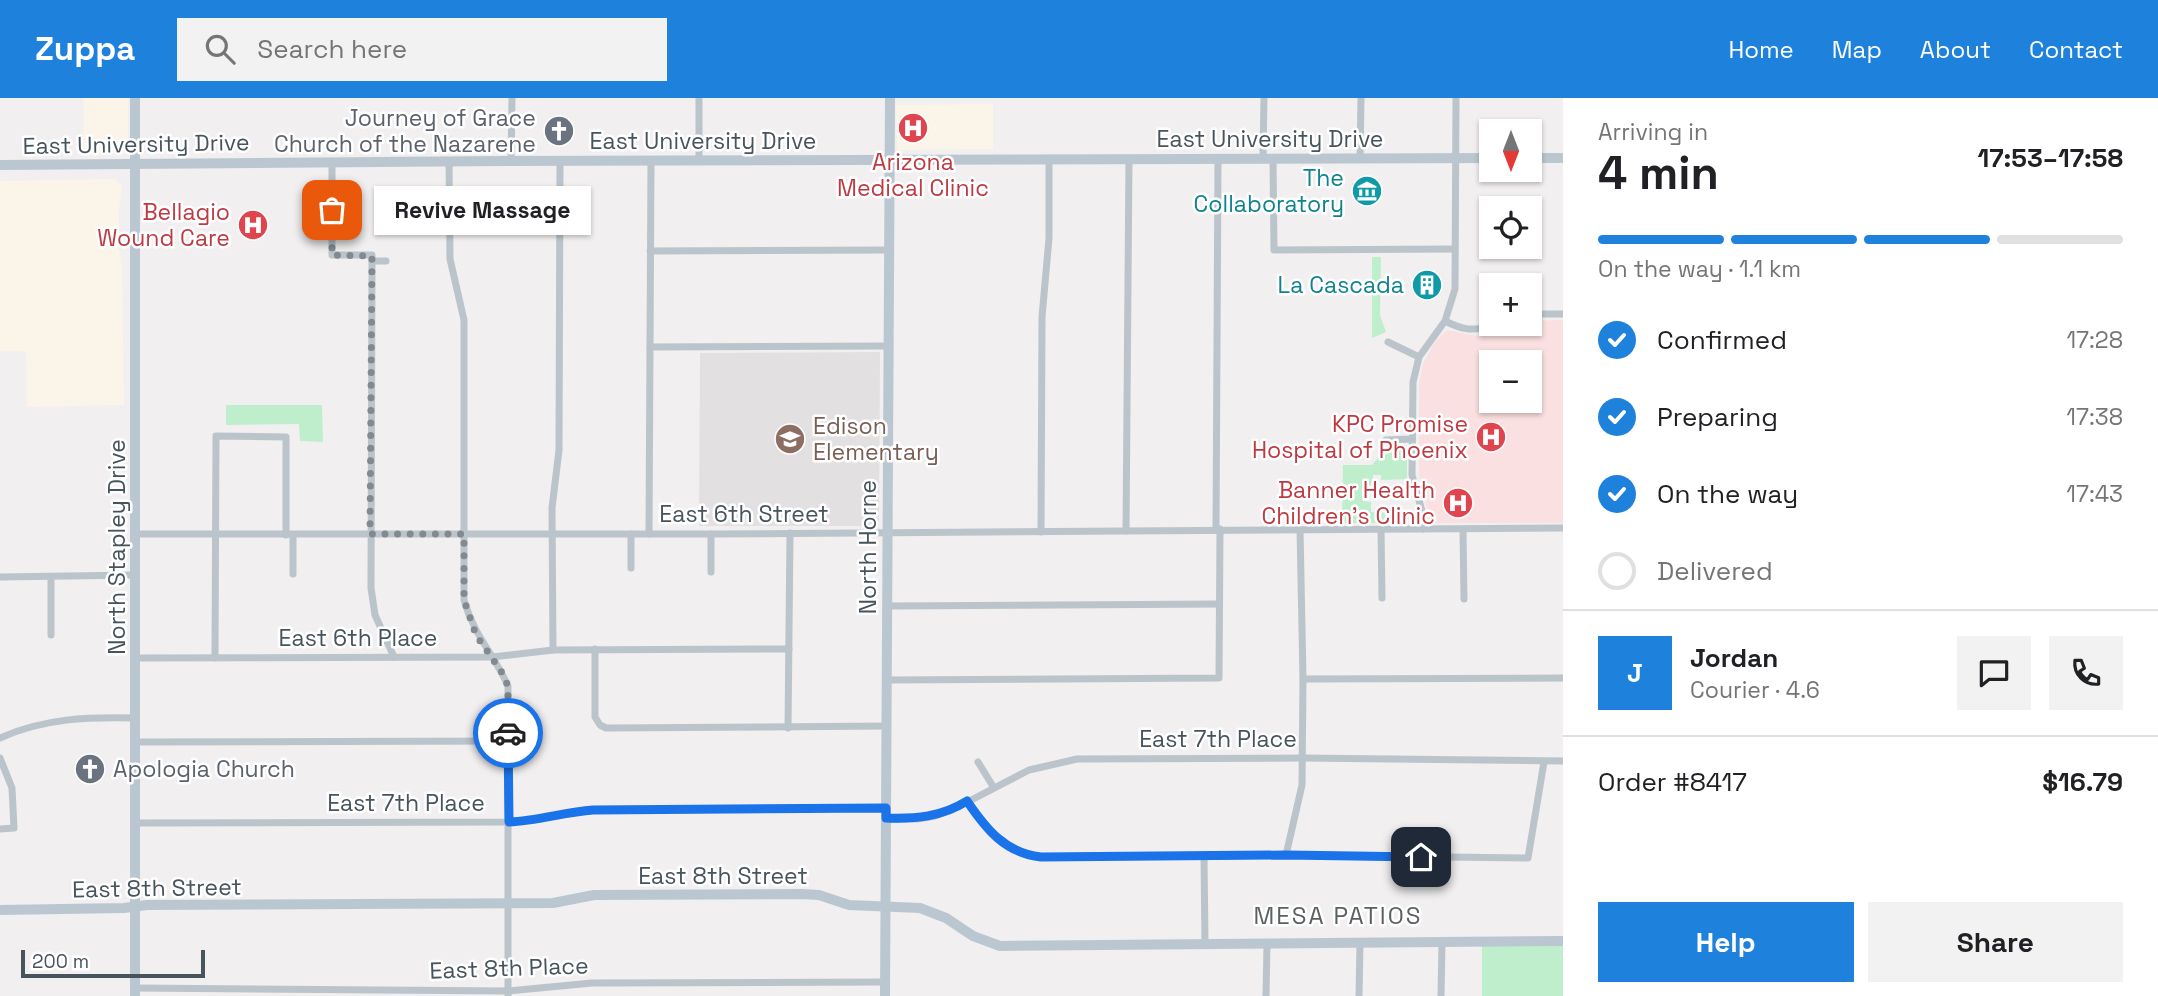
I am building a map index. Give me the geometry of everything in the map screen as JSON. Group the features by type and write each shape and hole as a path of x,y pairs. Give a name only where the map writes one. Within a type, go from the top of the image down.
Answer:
{"street":[{"name":"North Stapley Drive","path":"135,98 135,992"},
{"path":"511,161 512,98"},
{"path":"699,98 699,161"},
{"name":"North Horne","path":"885,996 890,98"},
{"path":"1264,98 1274,250 1454,249"},
{"path":"1360,98 1360,158"},
{"path":"1423,529 1422,511 1412,475 1413,382 1419,357 1445,321 1455,289 1456,98"},
{"path":"887,680 1219,678 1218,158"},
{"name":"East University Drive","path":"0,165 1479,158"},
{"path":"1542,158 1563,158"},
{"path":"1041,531 1042,317 1049,238 1049,159"},
{"path":"1126,531 1129,159"},
{"path":"449,161 450,259 464,320 464,600 476,635 508,686 508,993"},
{"path":"553,650 552,508 559,450 560,161"},
{"path":"649,534 651,161"},
{"path":"332,162 332,255 372,256 372,602 394,657"},
{"path":"650,251 890,250"},
{"path":"372,261 386,261"},
{"path":"1542,314 1563,314"},
{"path":"1445,321 1470,330 1479,329"},
{"path":"1388,342 1419,357"},
{"path":"650,347 888,346"},
{"path":"215,658 216,436 286,437 293,574"},
{"path":"1386,440 1412,439"},
{"name":"East 6th Street","path":"135,534 711,534 1563,528"},
{"path":"1286,855 1302,785 1300,529"},
{"path":"1381,529 1382,598"},
{"path":"1463,530 1464,599"},
{"path":"788,728 790,533"},
{"path":"631,534 631,568"},
{"path":"711,534 711,572"},
{"path":"0,577 135,575"},
{"path":"51,576 51,635"},
{"path":"887,606 1219,604"},
{"path":"595,649 595,717 602,727 887,726"},
{"name":"East 6th Place","path":"136,658 492,657 553,650 789,649"},
{"path":"1303,680 1563,678"},
{"path":"0,738 14,731 63,719 136,718"},
{"path":"136,742 509,741"},
{"path":"0,758 12,788 14,828 0,829"},
{"name":"East 7th Place","path":"136,823 509,822 531,821 593,810 886,813 917,819 952,810 1029,770 1077,760 1303,758 1563,761"},
{"path":"978,762 994,788"},
{"path":"967,801 993,836 1027,856 1528,858 1544,762"},
{"path":"1204,856 1205,944"},
{"name":"East 8th Street","path":"0,910 135,906 507,904 555,903 594,895 801,894 819,895 849,905 920,908 933,912 972,936 1000,946 1563,941"},
{"path":"1441,996 1442,942"},
{"path":"1359,996 1360,943"},
{"path":"1266,996 1267,944"},
{"name":"East 8th Place","path":"135,992 508,993 592,983 885,982"}],"shaded area":[{"path":"83,98 128,98 128,146 125,154 84,155"},
{"path":"993,104 993,149 897,150 896,105"},
{"path":"115,179 122,186 119,249 122,270 124,405 27,407 26,351 0,351 0,181"},
{"name":"KPC Promise Hospital of Phoenix","path":"1563,320 1563,523 1430,523 1419,474 1419,385 1423,364 1435,342 1447,330 1477,336 1542,336 1542,321"},
{"name":"Edison Elementary","path":"880,352 879,526 699,526 700,353"}],"green space":[{"path":"1372,257 1381,257 1380,315 1386,332 1372,338"},
{"path":"226,405 322,405 323,442 300,441 299,424 226,425"},
{"path":"1401,446 1407,450 1407,479 1381,480 1381,475 1373,475 1372,485 1363,485 1363,501 1371,502 1371,512 1388,513 1388,523 1342,523 1343,465 1372,465 1384,451"},
{"path":"1482,941 1563,941 1563,996 1482,996"}],"way so far":[{"path":"332,210 332,255 372,256 370,534 464,534 464,600 476,635 508,686 508,733"}],"place":[{"name":"Arizona Medical Clinic","path":"913,128"},
{"name":"Journey of Grace Church of the Nazarene","path":"559,131"},
{"name":"The Collaboratory","path":"1367,191"},
{"name":"Revive Massage","path":"332,210"},
{"name":"Bellagio Wound Care","path":"253,225"},
{"name":"La Cascada","path":"1427,285"},
{"name":"KPC Promise Hospital of Phoenix","path":"1491,437"},
{"name":"Edison Elementary","path":"790,439"},
{"name":"Banner Health Children's Clinic","path":"1458,503"},
{"name":"Apologia Church","path":"90,769"}],"district":[{"name":"MESA PATIOS","path":"1338,916"}],"route":[{"path":"508,733 509,822 531,821 593,810 886,808 886,818 917,819 952,810 967,801 993,836 1027,856 1421,857"}]}
